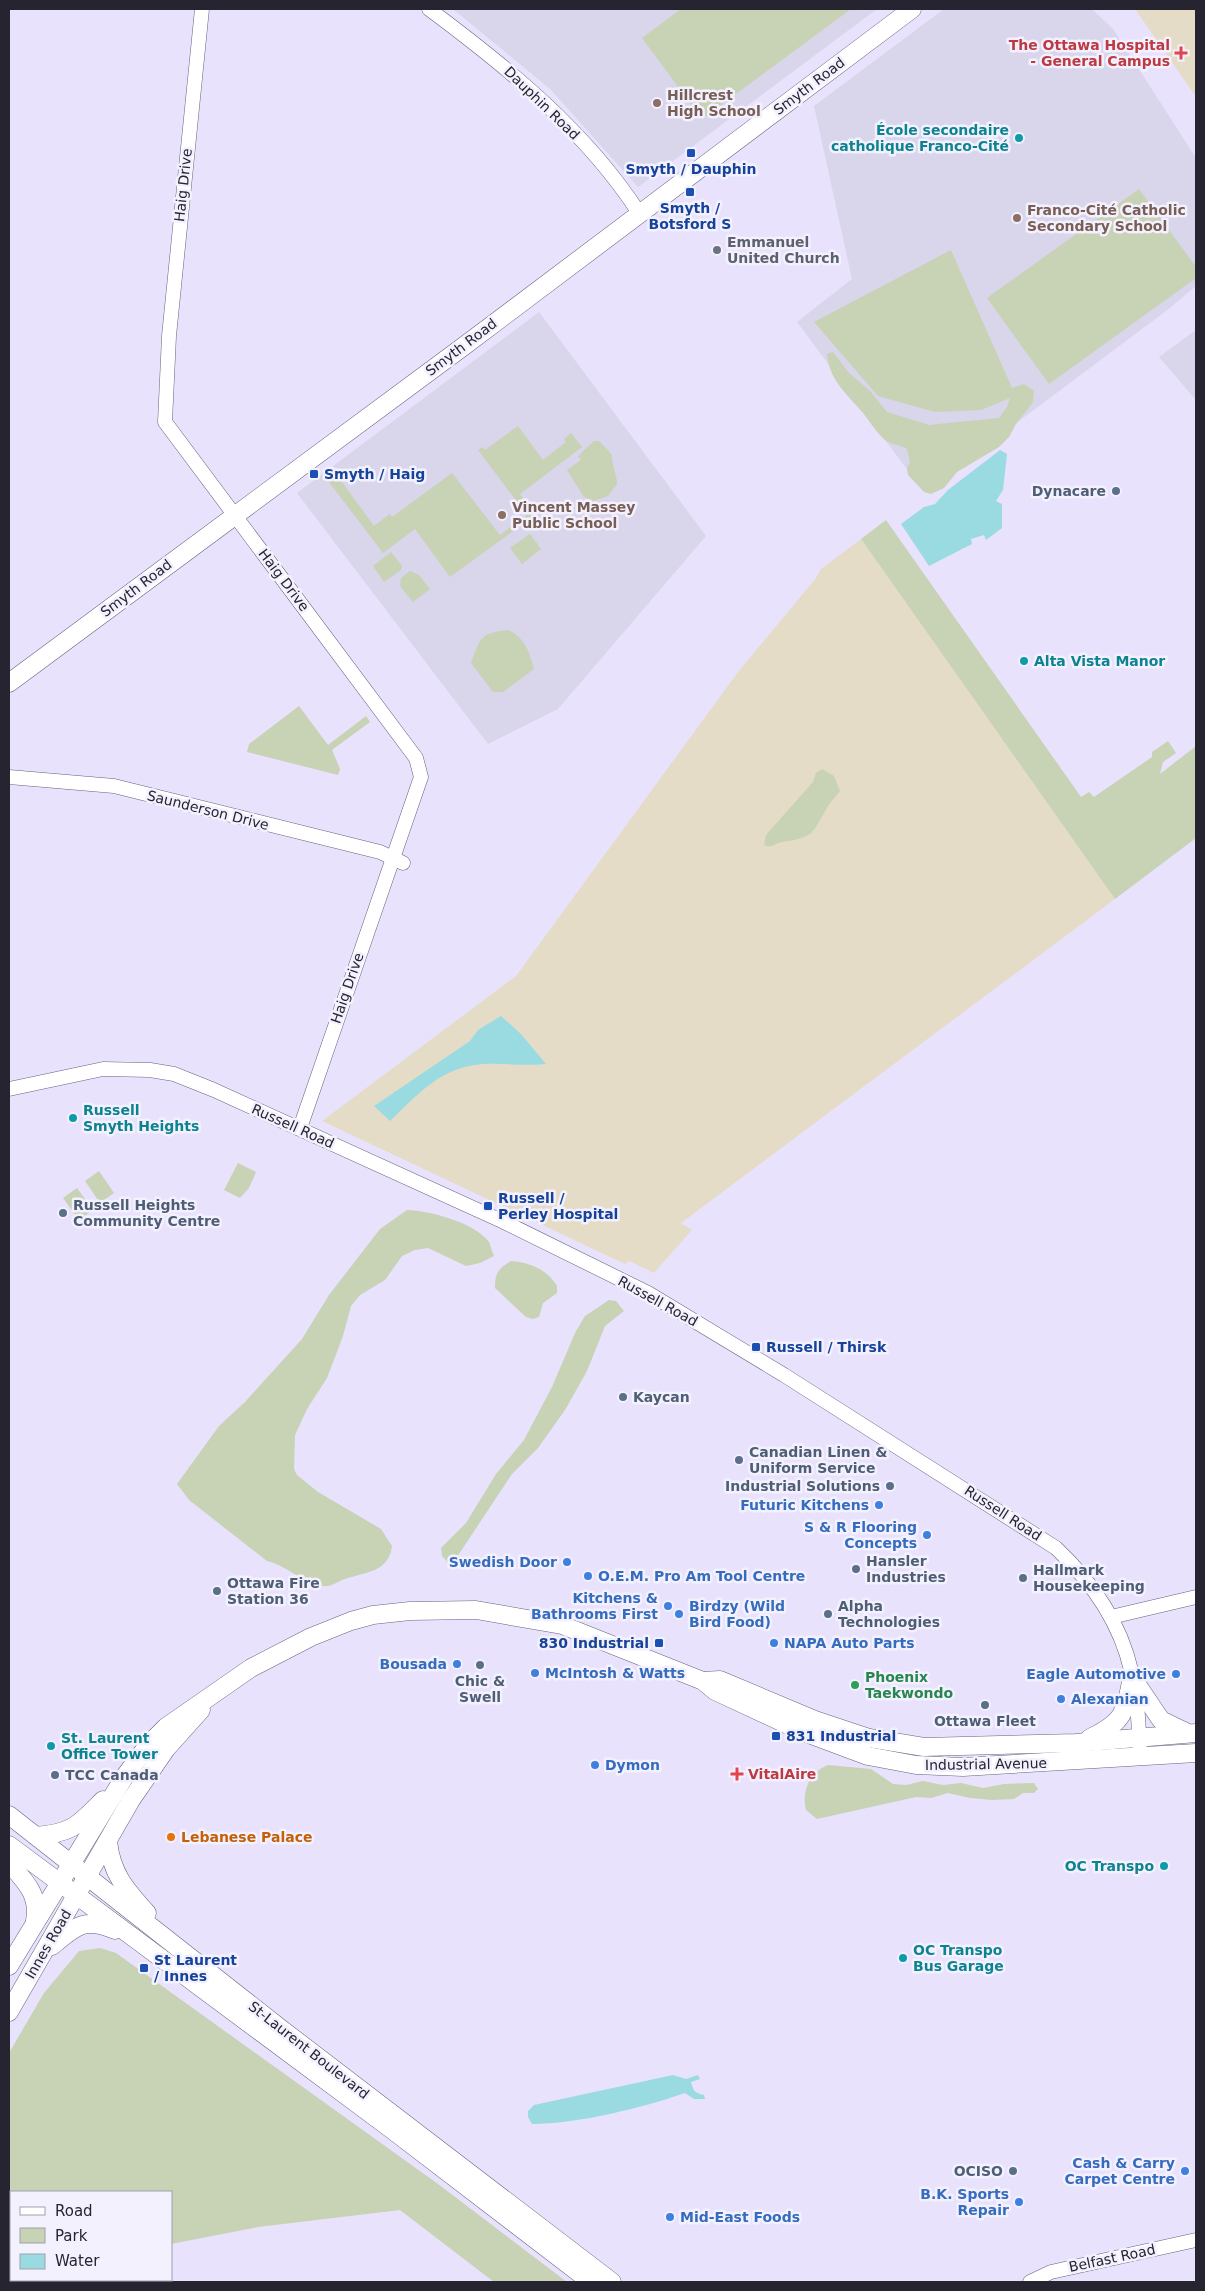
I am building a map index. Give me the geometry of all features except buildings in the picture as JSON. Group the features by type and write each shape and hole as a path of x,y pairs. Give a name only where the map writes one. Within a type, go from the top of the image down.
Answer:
{"main road":[{"name":"Smyth Road","path":"9,683 464,346 912,9"},
{"name":"Industrial Avenue","path":"71,1865 126,1776 148,1745 166,1727 251,1668 311,1636 351,1621 374,1615 410,1611 476,1610 562,1625 703,1680 715,1691 801,1731 868,1756 916,1765 963,1767 1140,1758 1196,1753"},
{"path":"1132,1677 1153,1711 1161,1720 1167,1725 1192,1733"},
{"path":"1076,1744 1107,1730 1118,1721 1127,1703 1132,1677"},
{"name":"Industrial Avenue","path":"703,1680 720,1680 815,1720 869,1738 890,1743 924,1747 1076,1744 1192,1733"},
{"name":"Industrial Avenue","path":"88,1878 148,1775 210,1698"},
{"path":"36,1836 73,1829 126,1776"},
{"name":"St-Laurent Boulevard","path":"9,1815 181,1949 399,2128"},
{"path":"108,1841 112,1866 123,1884 134,1899 181,1949"},
{"name":"St-Laurent Boulevard","path":"9,1845 76,1896 399,2128 479,2189 612,2282"},
{"path":"9,1863 36,1900 35,1921"},
{"name":"Innes Road","path":"9,1966 71,1865"},
{"name":"Innes Road","path":"9,2012 39,1958 88,1878"},
{"path":"39,1958 67,1933 84,1924 99,1924 136,1938"},
{"name":"St-Laurent Boulevard","path":"479,2189 591,2282"}],"street":[{"name":"Haig Drive","path":"202,9 168,336 165,422 416,758 421,777 398,860 300,1128"},
{"name":"Dauphin Road","path":"429,9 493,56 555,114 615,180 639,213"},
{"name":"Saunderson Drive","path":"9,777 114,786 380,852 398,860"},
{"name":"Russell Road","path":"9,1089 103,1069 150,1070 174,1074 300,1128 504,1222 648,1293 784,1375 1056,1548 1073,1563 1096,1592 1111,1617 1132,1677 1140,1758"},
{"path":"1111,1617 1196,1597"},
{"name":"Belfast Road","path":"1030,2282 1051,2272 1196,2240"}],"shaded area":[{"name":"Hillcrest High School","path":"453,9 877,9 638,187 550,89"},
{"name":"Franco-Cité Catholic Secondary School","path":"944,9 1092,9 1113,29 1196,158 1196,286 1166,311 924,492 797,322 852,279 814,106"},
{"name":"The Ottawa Hospital - General Campus","path":"1135,9 1196,9 1196,97"},
{"name":"Vincent Massey Public School","path":"539,312 706,536 558,709 488,744 297,493"},
{"path":"1196,330 1196,400 1159,357"},
{"path":"861,539 1115,899 681,1223 692,1230 654,1273 629,1261 625,1264 322,1121 516,976 738,672 816,578 821,569"}],"green space":[{"path":"681,9 851,9 702,119 642,38"},
{"path":"1139,189 1196,267 1196,278 1049,384 987,298"},
{"path":"951,250 1012,388 1024,384 1034,391 1033,402 1016,424 1009,437 999,447 957,472 944,488 931,494 924,492 908,475 907,469 910,462 907,449 885,440 840,386 831,372 827,354 833,352 849,373 870,391 887,412 929,425 999,418 1007,407 1010,398 981,410 935,412 878,396 814,322"},
{"path":"518,426 543,460 566,442 564,439 571,433 582,447 520,494 531,510 531,518 450,577 415,529 383,553 322,473 331,467 374,526 390,514 392,517 452,473 500,535 527,515 478,450 483,447 485,450"},
{"path":"594,441 599,441 612,455 617,484 608,496 594,501 584,497 567,470 581,460 578,456"},
{"path":"886,520 1081,797 1089,792 1094,797 1152,757 1152,752 1168,741 1176,753 1163,762 1160,774 1196,746 1196,838 1115,899 861,539"},
{"path":"530,534 541,549 522,564 510,548"},
{"path":"391,552 402,566 401,570 384,582 373,566"},
{"path":"410,571 419,575 430,589 413,602 400,586 401,578"},
{"path":"509,630 526,646 534,669 503,692 493,692 471,663 477,647 483,638 492,633"},
{"path":"299,706 328,745 366,716 370,722 332,750 340,769 338,775 247,752 249,744"},
{"path":"822,769 834,776 840,791 812,832 801,838 771,846 764,845 766,835 813,782 816,773"},
{"path":"238,1163 256,1172 249,1188 240,1198 224,1190"},
{"path":"99,1171 114,1193 100,1203 85,1181"},
{"path":"77,1188 93,1210 79,1220 63,1198"},
{"path":"407,1210 439,1215 463,1223 482,1235 489,1242 494,1256 480,1263 466,1266 428,1248 415,1250 402,1256 385,1280 360,1295 351,1306 343,1336 327,1378 307,1409 295,1435 294,1469 297,1475 318,1492 381,1529 392,1546 386,1561 375,1570 332,1585 323,1586 308,1581 281,1566 267,1561 189,1500 177,1484 219,1426 245,1402 302,1339 329,1295 380,1229"},
{"path":"511,1261 525,1263 543,1271 549,1275 557,1286 557,1293 543,1303 539,1317 533,1319 526,1317 495,1288 498,1272"},
{"path":"609,1300 616,1301 624,1311 605,1326 587,1371 565,1410 538,1448 512,1474 451,1566 442,1556 441,1548 466,1523 496,1474 524,1440 552,1387 575,1333 585,1316"},
{"path":"828,1765 871,1769 893,1784 906,1785 923,1781 943,1785 961,1783 983,1788 1004,1784 1034,1783 1038,1789 1034,1793 1023,1793 1014,1799 970,1798 948,1793 931,1798 916,1797 817,1819 806,1810 806,1789 816,1772"},
{"path":"100,1948 116,1953 438,2184 567,2282 494,2282 400,2210 258,2227 172,2244 172,2191 10,2191 10,2281 38,2281 9,2282 9,2053 44,1993 79,1951"}],"water":[{"path":"1000,450 1007,454 1003,490 996,501 1002,504 1002,528 986,540 984,535 971,539 972,544 929,566 901,524 924,507 935,504 948,490"},
{"path":"501,1016 521,1034 546,1064 484,1064 456,1070 432,1083 390,1121 374,1106 470,1041 478,1030"},
{"path":"673,2075 686,2079 698,2075 700,2079 691,2082 694,2090 704,2095 705,2099 694,2099 685,2093 609,2114 549,2123 532,2124 528,2117 528,2111 534,2105"}],"place":[{"name":"The Ottawa Hospital - General Campus","path":"1181,53"},
{"name":"Hillcrest High School","path":"657,103"},
{"name":"École secondaire catholique Franco-Cité","path":"1019,138"},
{"name":"Smyth / Dauphin","path":"691,153"},
{"name":"Smyth / Botsford S","path":"690,192"},
{"name":"Franco-Cité Catholic Secondary School","path":"1017,218"},
{"name":"Emmanuel United Church","path":"717,250"},
{"name":"Smyth / Haig","path":"314,474"},
{"name":"Dynacare","path":"1116,491"},
{"name":"Vincent Massey Public School","path":"502,515"},
{"name":"Alta Vista Manor","path":"1024,661"},
{"name":"Russell Smyth Heights","path":"73,1118"},
{"name":"Russell / Perley Hospital","path":"488,1206"},
{"name":"Russell Heights Community Centre","path":"63,1213"},
{"name":"Russell / Thirsk","path":"756,1347"},
{"name":"Kaycan","path":"623,1397"},
{"name":"Canadian Linen & Uniform Service","path":"739,1460"},
{"name":"Industrial Solutions","path":"890,1486"},
{"name":"Futuric Kitchens","path":"879,1505"},
{"name":"S & R Flooring Concepts","path":"927,1535"},
{"name":"Swedish Door","path":"567,1562"},
{"name":"Hansler Industries","path":"856,1569"},
{"name":"O.E.M. Pro Am Tool Centre","path":"588,1576"},
{"name":"Hallmark Housekeeping","path":"1023,1578"},
{"name":"Ottawa Fire Station 36","path":"217,1591"},
{"name":"Kitchens & Bathrooms First","path":"668,1606"},
{"name":"Birdzy (Wild Bird Food)","path":"679,1614"},
{"name":"Alpha Technologies","path":"828,1614"},
{"name":"830 Industrial","path":"659,1643"},
{"name":"NAPA Auto Parts","path":"774,1643"},
{"name":"Bousada","path":"457,1664"},
{"name":"Chic & Swell","path":"480,1665"},
{"name":"McIntosh & Watts","path":"535,1673"},
{"name":"Eagle Automotive","path":"1176,1674"},
{"name":"Phoenix Taekwondo","path":"855,1685"},
{"name":"Alexanian","path":"1061,1699"},
{"name":"Ottawa Fleet","path":"985,1705"},
{"name":"831 Industrial","path":"776,1736"},
{"name":"St. Laurent Office Tower","path":"51,1746"},
{"name":"Dymon","path":"595,1765"},
{"name":"VitalAire","path":"737,1774"},
{"name":"TCC Canada","path":"55,1775"},
{"name":"Lebanese Palace","path":"171,1837"},
{"name":"OC Transpo","path":"1164,1866"},
{"name":"OC Transpo Bus Garage","path":"903,1958"},
{"name":"St Laurent / Innes","path":"144,1968"},
{"name":"OCISO","path":"1013,2171"},
{"name":"Cash & Carry Carpet Centre","path":"1185,2171"},
{"name":"B.K. Sports Repair","path":"1019,2202"},
{"name":"Mid-East Foods","path":"670,2217"}]}
